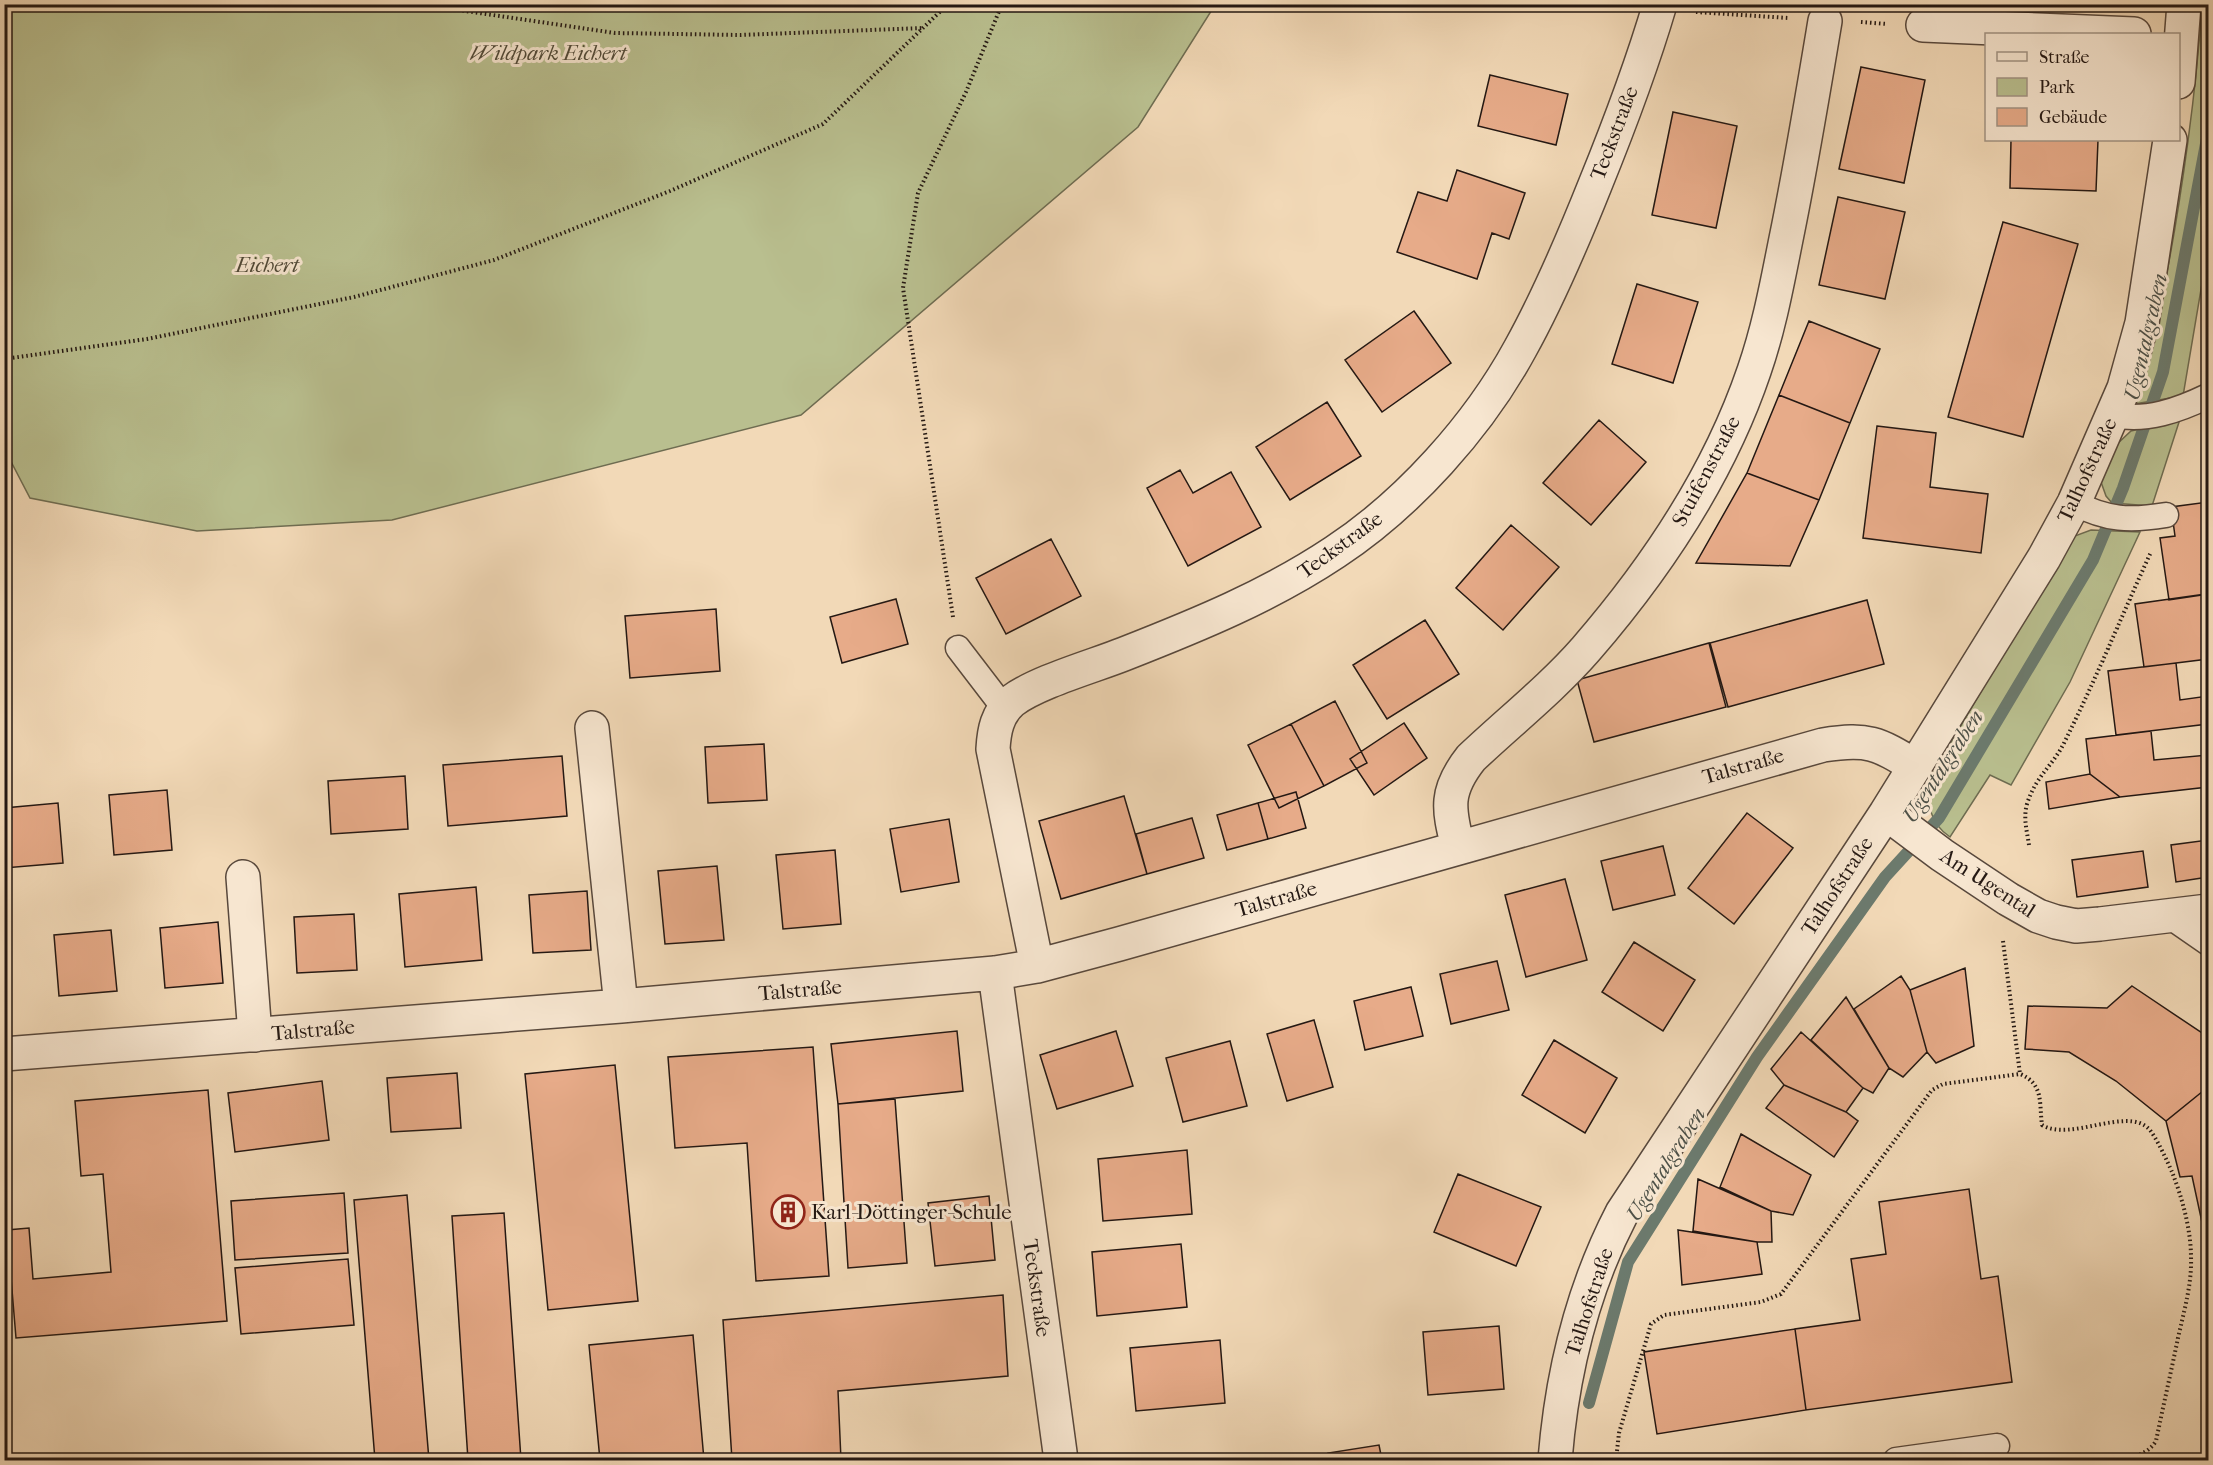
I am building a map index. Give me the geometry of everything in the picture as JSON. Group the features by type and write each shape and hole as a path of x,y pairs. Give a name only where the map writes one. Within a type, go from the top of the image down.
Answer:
{"street":[{"name":"Teckstraße","path":"1004,708 1042,685 1188,629 1244,605 1293,579 1338,550 1376,521 1441,459 1497,386 1520,350 1581,220 1660,4"},
{"path":"2180,37 2184,4"},
{"name":"Stuifenstraße","path":"1458,847 1449,803 1461,771 1471,758 1559,677 1612,617 1669,540 1723,448 1754,372 1774,298 1825,21"},
{"path":"1923,25 2111,33"},
{"name":"Talhofstraße","path":"1555,1461 1562,1401 1574,1342 1592,1279 1610,1236 1656,1158 1895,819 1915,766 2044,558 2081,506 2125,416 2124,388 2142,323 2170,141"},
{"path":"1004,708 994,733 993,749 1036,966"},
{"path":"592,728 621,1006"},
{"name":"Talstraße","path":"4,1054 621,1006 995,973 1036,966 1823,745 1846,741 1882,746 1915,766"},
{"name":"Am Ugental","path":"1895,819 1942,855 2008,899 2038,916 2056,922 2076,926 2208,911"},
{"name":"Talstraße","path":"243,877 255,1035"},
{"name":"Teckstraße","path":"995,973 1061,1461"}],"lane":[{"path":"2125,416 2173,411 2208,396"},
{"path":"2081,506 2104,516 2127,519 2156,517"},
{"path":"958,648 1004,708"},
{"path":"2169,916 2208,943"},
{"path":"1896,1461 1997,1446"}],"path":[{"path":"418,4 615,33 740,35 924,28"},
{"path":"4,359 147,339 354,297 494,260 669,191 823,124 948,4"},
{"path":"951,607 903,288 918,193 966,92 1002,4"},
{"path":"1708,13 1825,21"},
{"path":"2029,845 2025,822 2026,807 2032,791 2040,775 2063,747 2152,548"},
{"path":"2008,899 2002,912 2001,927 2020,1074"},
{"path":"1616,1461 1619,1433 1651,1324 1664,1315 1761,1302 1781,1294 1932,1090 1943,1084 2020,1074 2030,1078 2037,1086 2042,1125 2050,1130 2061,1131 2122,1121 2137,1123 2148,1128 2168,1163 2181,1194 2191,1254 2191,1281 2156,1441 2150,1451 2103,1461"}],"green space":[{"name":"Eichert","path":"4,5 1215,5 1138,127 801,415 392,520 197,531 30,498 5,450"},
{"path":"2202,5 2208,5 2208,248 2183,396 2134,404 2160,307 2173,241 2190,124"},
{"path":"2180,419 2152,506 2112,503 2106,496 2101,482 2115,446 2131,431"},
{"path":"2091,530 2140,532 2070,682 2011,785 1990,775 1950,837 1933,818 1929,803 1930,778 2072,537"}],"building":[{"path":"1861,67 1925,80 1904,183 1839,169"},
{"path":"1490,75 1568,94 1556,145 1478,126"},
{"path":"1673,112 1737,126 1716,228 1652,215"},
{"path":"2011,141 2098,141 2096,191 2010,188"},
{"path":"1457,170 1525,193 1509,239 1492,233 1477,279 1397,252 1418,192 1447,201"},
{"path":"1838,197 1905,212 1885,299 1819,285"},
{"path":"2003,222 2078,244 2023,437 1948,417"},
{"path":"1637,284 1698,302 1673,383 1612,364"},
{"path":"1414,311 1451,363 1382,412 1345,360"},
{"path":"1809,321 1880,349 1850,423 1779,395"},
{"path":"1779,395 1850,423 1819,500 1747,473"},
{"path":"1327,402 1361,456 1290,500 1256,447"},
{"path":"1599,420 1646,462 1591,525 1543,483"},
{"path":"1877,426 1936,433 1930,487 1988,494 1981,553 1863,538"},
{"path":"1180,470 1193,493 1231,472 1261,527 1188,566 1147,488"},
{"path":"1747,473 1819,500 1790,566 1696,563"},
{"path":"2208,502 2208,594 2169,600 2160,538 2175,536 2171,507"},
{"path":"1511,525 1559,567 1503,630 1456,588"},
{"path":"1051,539 1081,596 1006,634 976,578"},
{"path":"2205,594 2208,659 2144,667 2135,604"},
{"path":"896,599 908,644 842,663 830,617"},
{"path":"1867,600 1884,664 1728,707 1710,643"},
{"path":"716,609 720,671 630,678 625,616"},
{"path":"1425,620 1459,674 1387,719 1353,665"},
{"path":"1709,643 1726,707 1594,742 1577,680"},
{"path":"2176,663 2180,700 2208,696 2208,724 2116,735 2108,671"},
{"path":"1335,701 1367,763 1324,786 1291,724"},
{"path":"1404,723 1427,758 1374,795 1350,759"},
{"path":"1291,724 1324,786 1279,808 1248,745"},
{"path":"2151,731 2154,760 2208,755 2208,787 2120,797 2090,774 2086,739"},
{"path":"764,744 767,800 708,803 705,747"},
{"path":"562,756 567,816 448,826 443,765"},
{"path":"2090,774 2120,797 2049,809 2046,782"},
{"path":"405,776 408,829 331,834 328,781"},
{"path":"167,790 172,850 114,855 109,795"},
{"path":"1296,792 1306,828 1268,839 1258,803"},
{"path":"1124,796 1147,874 1061,899 1039,821"},
{"path":"58,803 63,863 4,868 4,808"},
{"path":"1258,803 1268,839 1227,850 1217,815"},
{"path":"1747,813 1793,848 1734,924 1688,888"},
{"path":"1192,818 1204,858 1147,874 1136,834"},
{"path":"949,819 959,882 901,892 890,829"},
{"path":"2208,840 2208,877 2176,882 2171,845"},
{"path":"1663,846 1675,895 1613,910 1601,861"},
{"path":"835,850 841,924 783,929 776,855"},
{"path":"2143,851 2148,887 2077,897 2072,860"},
{"path":"717,866 724,940 665,944 658,871"},
{"path":"1565,879 1587,960 1526,977 1505,895"},
{"path":"476,887 482,960 405,967 399,894"},
{"path":"587,891 591,950 533,953 529,895"},
{"path":"354,914 357,970 297,973 294,917"},
{"path":"218,922 223,983 165,988 160,928"},
{"path":"111,930 117,991 59,996 54,935"},
{"path":"1634,942 1695,980 1663,1031 1602,992"},
{"path":"4,953 8,999 4,999"},
{"path":"1497,961 1509,1010 1451,1024 1440,974"},
{"path":"1965,968 1974,1046 1936,1063 1927,1052 1910,990"},
{"path":"1901,976 1910,990 1927,1052 1903,1077 1889,1068 1854,1009"},
{"path":"2132,986 2208,1037 2208,1087 2166,1121 2116,1081 2069,1052 2025,1049 2028,1006 2107,1008"},
{"path":"1411,987 1423,1036 1365,1050 1354,1001"},
{"path":"1846,997 1889,1068 1873,1093 1863,1088 1811,1040"},
{"path":"1314,1020 1333,1087 1287,1101 1267,1034"},
{"path":"957,1031 963,1091 838,1104 831,1044"},
{"path":"1116,1031 1133,1086 1057,1109 1040,1055"},
{"path":"1801,1032 1863,1088 1846,1112 1784,1085 1771,1069"},
{"path":"1554,1040 1617,1078 1585,1133 1522,1095"},
{"path":"1230,1041 1247,1106 1183,1122 1166,1058"},
{"name":"Karl-Döttinger-Schule","path":"813,1047 829,1276 756,1281 747,1143 675,1148 668,1057"},
{"path":"615,1065 638,1301 548,1310 525,1074"},
{"path":"457,1073 461,1128 391,1132 387,1078"},
{"path":"322,1081 329,1140 235,1152 228,1093"},
{"path":"1784,1085 1846,1112 1858,1121 1834,1157 1766,1108"},
{"path":"2208,1087 2208,1226 2203,1227 2192,1176 2180,1177 2166,1121"},
{"path":"208,1090 227,1321 16,1338 7,1230 29,1228 33,1279 111,1272 103,1174 81,1176 75,1101"},
{"path":"895,1099 907,1263 848,1268 838,1104"},
{"path":"1741,1134 1811,1175 1793,1215 1771,1211 1720,1187"},
{"path":"1187,1150 1192,1214 1103,1221 1098,1159"},
{"path":"1458,1174 1541,1207 1516,1266 1434,1232"},
{"path":"1698,1179 1771,1211 1772,1242 1757,1242 1693,1231"},
{"path":"1969,1189 1981,1279 1998,1276 2012,1382 1806,1410 1795,1329 1860,1320 1851,1259 1886,1254 1879,1202"},
{"path":"344,1193 348,1253 235,1260 231,1201"},
{"path":"407,1195 429,1460 375,1460 354,1200"},
{"path":"989,1196 995,1260 935,1266 928,1203"},
{"path":"504,1213 521,1460 468,1460 452,1216"},
{"path":"1678,1230 1757,1242 1762,1274 1682,1285"},
{"path":"1181,1244 1187,1307 1097,1316 1092,1252"},
{"path":"348,1259 354,1325 241,1334 235,1268"},
{"path":"1003,1295 1008,1376 838,1391 841,1460 732,1460 723,1320"},
{"path":"1499,1326 1504,1389 1428,1395 1423,1332"},
{"path":"1795,1329 1806,1410 1657,1434 1644,1352"},
{"path":"693,1335 704,1460 600,1460 589,1345"},
{"path":"1220,1340 1225,1403 1136,1411 1130,1348"},
{"path":"1379,1445 1382,1460 1330,1460 1328,1453"},
{"path":"986,1457 986,1460 930,1460"}],"waterway":[{"name":"Ugentalgraben","path":"1589,1403 1628,1262 1757,1057 1885,877 1939,818 2093,560 2123,488 2163,372 2208,133"}],"place":[{"name":"Karl-Döttinger-Schule","path":"788,1212"}],"park label":[{"name":"Wildpark Eichert","path":"548,53"}]}
